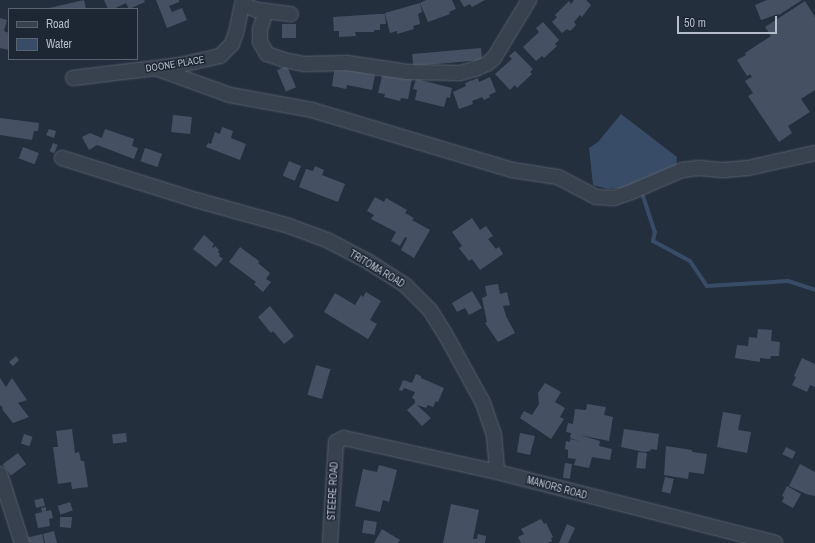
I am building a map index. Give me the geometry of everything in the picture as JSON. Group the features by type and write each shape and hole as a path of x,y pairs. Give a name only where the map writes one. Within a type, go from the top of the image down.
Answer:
{"street":[{"path":"266,11 260,29 260,42 267,54 284,60 304,64 347,63 407,72 460,72 475,69 488,64 494,58 529,0"},
{"path":"243,2 250,8 291,14"},
{"name":"DOONE PLACE","path":"73,78 180,65 220,56 232,44 243,2"},
{"path":"155,68 230,95 312,110 512,170 558,177 596,197 614,198 682,170 699,168 724,170 748,168 815,153"},
{"name":"TRITOMA ROAD","path":"62,158 290,226 327,240 369,262 405,285 430,310 444,332 483,403 494,435 497,472"},
{"name":"MANORS ROAD","path":"339,439 358,439 497,472 775,543"},
{"name":"STEERE ROAD","path":"330,543 334,463 336,442 339,439"},
{"path":"0,474 22,543"}],"water":[{"path":"621,114 677,157 676,168 626,188 608,189 593,185 589,148 598,142"}],"building":[{"path":"84,0 86,8 49,8"},
{"path":"104,0 144,0 145,2 131,8 128,8 126,3 115,8 108,8"},
{"path":"156,0 179,0 179,2 169,6 172,12 182,8 187,20 167,28"},
{"path":"426,0 452,0 456,9 449,12 450,14 428,22 420,3"},
{"path":"460,0 485,0 472,7 470,4 464,7"},
{"path":"574,0 586,0 591,5 582,17 580,15 574,22 576,25 570,31 567,29 562,33 552,22 557,17 555,15 569,1 571,4"},
{"path":"767,0 802,0 779,15 778,14 761,20 755,5"},
{"path":"805,1 815,17 815,90 801,99 810,112 788,126 792,133 779,142 748,96 753,93 745,81 752,77 750,74 747,76 737,60 771,36 765,27"},
{"path":"420,3 422,12 418,14 420,24 413,26 414,29 397,34 397,31 390,33 385,13"},
{"path":"385,14 386,24 380,24 380,30 374,30 374,32 355,32 356,36 339,37 339,31 334,31 333,17"},
{"path":"0,18 7,20 4,31 8,33 8,50 0,48"},
{"path":"543,22 559,40 555,44 557,46 544,58 542,56 536,61 523,47 539,32 536,28"},
{"path":"282,24 296,24 296,38 282,38"},
{"path":"481,48 482,60 413,66 412,54"},
{"path":"515,51 533,69 530,72 532,74 517,88 515,85 510,90 495,74 512,59 509,56"},
{"path":"287,66 296,87 286,91 277,70"},
{"path":"335,66 375,75 372,90 347,85 346,89 332,86"},
{"path":"383,72 412,79 408,99 401,98 400,101 384,97 385,94 378,93"},
{"path":"490,77 496,92 489,95 490,97 484,100 482,97 472,101 473,104 459,109 453,92 466,86 465,83 478,78 479,82"},
{"path":"416,79 452,88 450,98 447,97 444,107 415,100 417,90 413,89"},
{"path":"173,115 192,117 190,134 171,132"},
{"path":"0,118 39,123 38,131 34,131 32,140 0,135"},
{"path":"222,127 233,131 231,138 246,144 240,160 206,147 208,143 211,144 215,132 220,134"},
{"path":"49,129 56,131 54,138 46,135"},
{"path":"105,129 134,139 132,146 138,148 134,159 97,145 89,150 82,137 90,133 102,138"},
{"path":"53,143 58,145 54,153 50,151"},
{"path":"23,147 39,153 35,164 19,158"},
{"path":"145,148 162,154 157,167 140,161"},
{"path":"289,161 301,166 295,181 283,176"},
{"path":"315,166 324,170 322,175 345,184 338,202 299,187 306,169 313,171"},
{"path":"375,197 384,202 386,198 407,210 405,213 414,218 412,220 430,230 414,258 401,250 407,238 405,237 400,246 391,241 396,232 371,219 374,215 367,211"},
{"path":"472,218 480,230 486,226 493,236 488,239 496,249 499,247 503,254 480,270 472,259 469,261 459,248 462,246 452,232"},
{"path":"204,235 214,244 212,247 213,248 215,246 219,250 219,256 223,259 216,267 193,249"},
{"path":"240,247 259,261 258,263 270,273 266,279 271,282 263,292 254,284 256,282 229,262"},
{"path":"498,284 500,294 507,292 510,305 503,306 506,316 515,333 498,342 485,323 487,322 482,298 487,296 485,286"},
{"path":"472,291 482,308 469,315 465,308 457,312 452,303"},
{"path":"366,292 381,301 370,320 377,324 368,339 324,312 335,293 355,305 361,295 363,297"},
{"path":"270,306 294,336 284,344 273,331 271,333 258,317"},
{"path":"758,329 772,330 771,341 780,342 779,356 771,356 770,359 760,358 760,362 735,358 737,345 748,346 749,337 757,338"},
{"path":"16,356 19,360 13,366 9,362"},
{"path":"802,358 815,364 815,387 810,385 807,392 792,385 796,377 794,376"},
{"path":"316,365 330,369 322,399 307,395"},
{"path":"416,374 421,376 421,378 444,388 438,402 436,401 433,407 428,405 426,408 417,405 431,418 422,426 407,410 415,403 415,400 412,398 415,392 404,388 402,391 399,390 403,380 412,383"},
{"path":"0,378 6,387 12,378 27,400 18,403 29,417 13,423 2,409 3,408 0,405"},
{"path":"545,383 561,392 555,402 565,408 560,417 564,419 551,439 520,418 524,411 532,415 539,404 538,393"},
{"path":"587,404 606,407 604,415 613,417 609,441 580,435 600,441 599,446 612,449 610,460 592,457 589,468 574,465 576,459 568,458 568,450 565,449 566,441 570,442 570,439 579,441 570,438 571,433 566,432 568,423 573,424 575,409 586,410"},
{"path":"723,412 741,415 738,430 751,432 747,453 717,447"},
{"path":"72,429 75,453 79,452 81,461 84,461 88,487 72,489 71,482 58,484 53,447 58,447 56,431"},
{"path":"624,429 659,434 657,450 651,449 650,451 644,452 621,447"},
{"path":"126,433 127,442 113,443 112,434"},
{"path":"520,433 535,436 530,455 517,452"},
{"path":"24,434 33,437 29,446 21,444"},
{"path":"666,446 707,454 704,474 689,472 688,479 664,475"},
{"path":"786,447 796,452 792,459 782,454"},
{"path":"638,452 647,453 645,469 636,468"},
{"path":"18,453 26,464 11,475 3,464"},
{"path":"565,463 572,464 570,479 563,478"},
{"path":"800,464 815,472 815,496 806,494 789,486"},
{"path":"379,465 397,470 389,502 383,500 380,512 355,506 363,469 377,472"},
{"path":"665,477 674,479 670,494 662,492"},
{"path":"787,486 801,494 793,508 782,502 784,497 782,496"},
{"path":"43,498 45,506 36,508 34,500"},
{"path":"70,502 73,511 60,515 58,506"},
{"path":"451,504 479,510 473,539 477,539 478,534 486,536 485,543 443,543"},
{"path":"46,507 46,511 51,510 53,518 49,519 50,526 38,528 35,514 42,512 41,508"},
{"path":"60,517 72,517 71,528 60,527"},
{"path":"541,519 544,524 546,523 553,537 551,538 552,541 548,543 521,543 518,537 524,534 521,529"},
{"path":"364,520 377,522 375,535 362,533"},
{"path":"567,524 575,528 568,543 559,543"},
{"path":"382,529 400,540 398,543 374,543"},
{"path":"54,531 57,543 45,543 43,534"},
{"path":"42,534 44,543 27,543 26,538"}],"waterway":[{"path":"643,196 655,232 653,241 690,261 707,286 788,281 815,290"}]}
